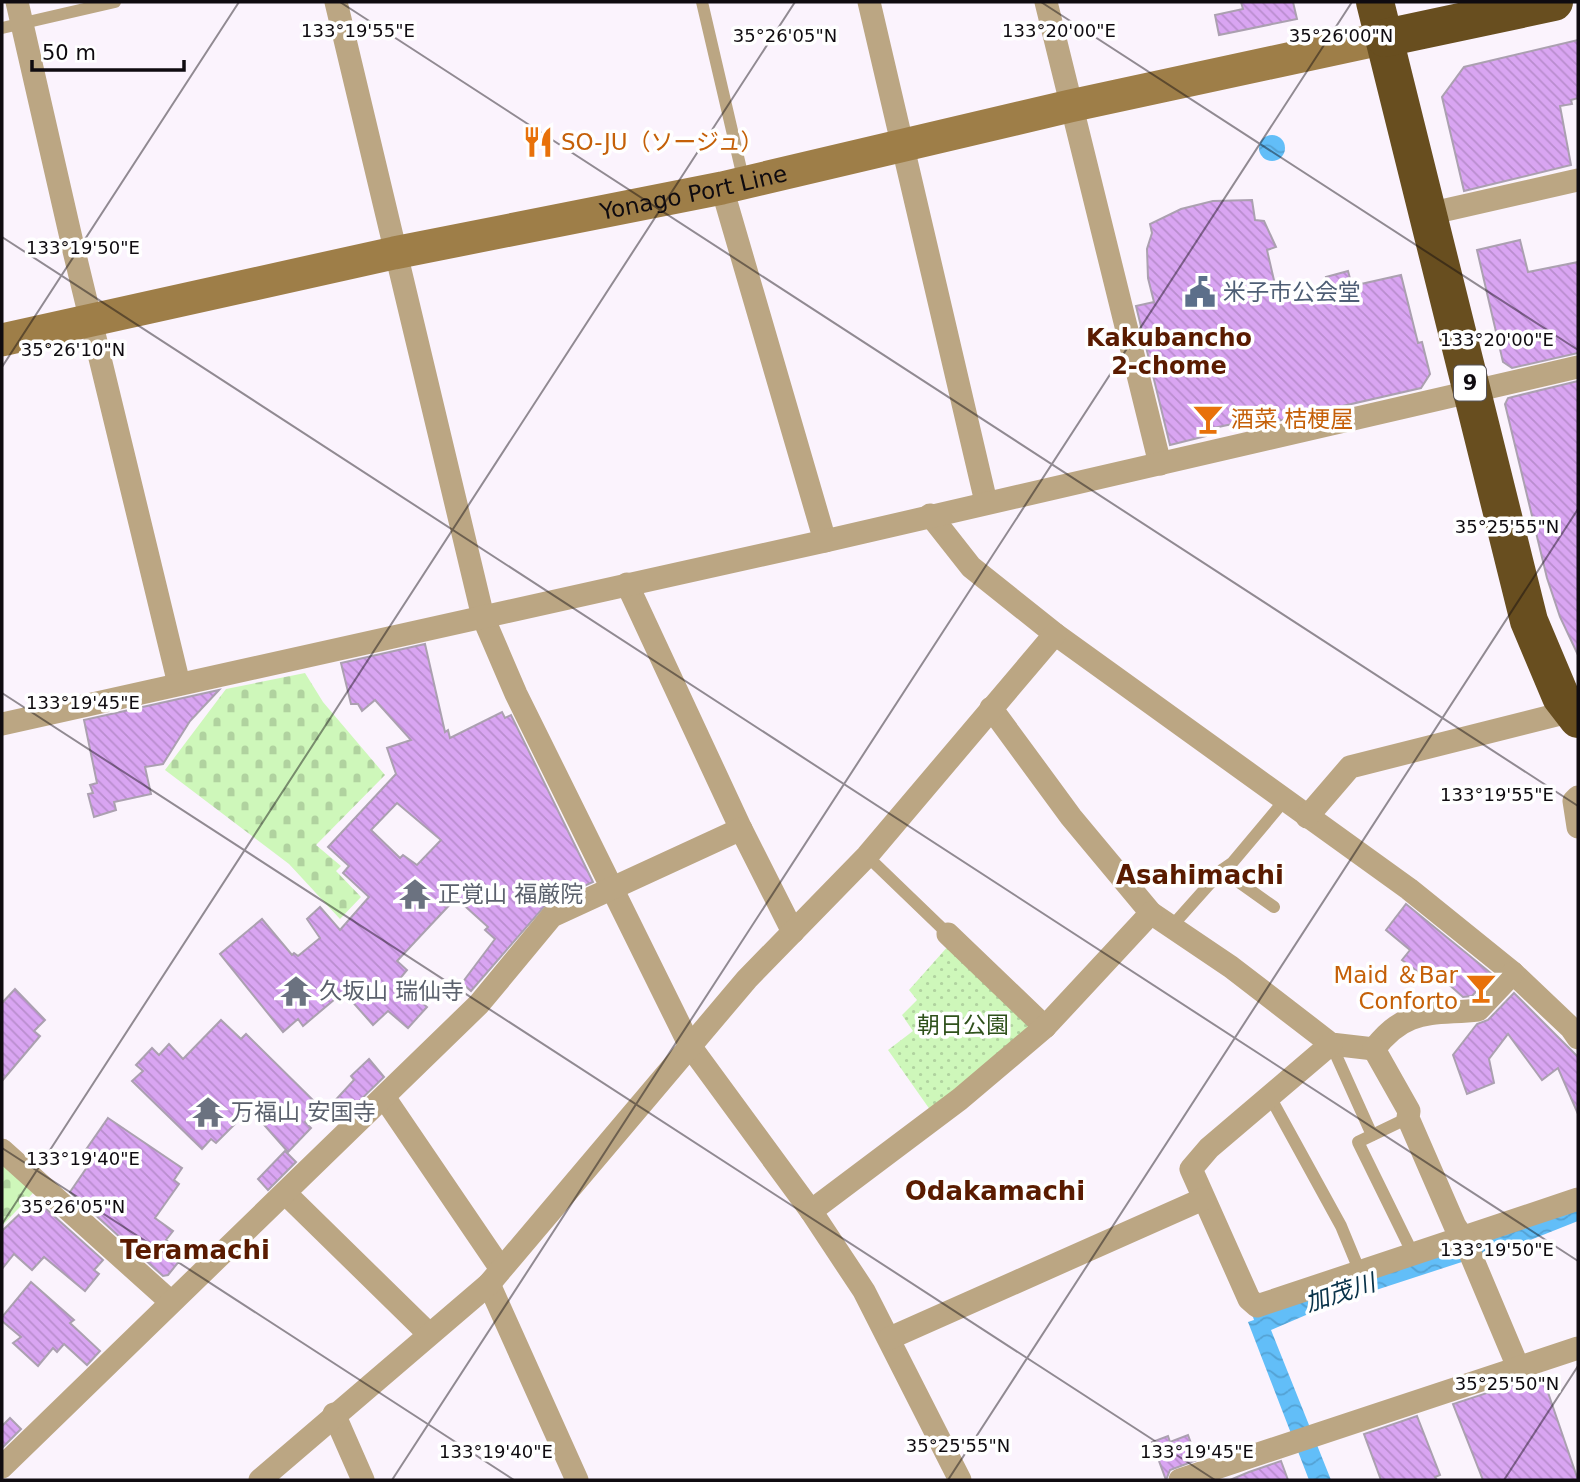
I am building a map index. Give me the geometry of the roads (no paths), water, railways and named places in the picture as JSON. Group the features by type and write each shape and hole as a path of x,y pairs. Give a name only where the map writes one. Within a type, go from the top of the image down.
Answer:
{"highway":[{"name":"9","path":"1374,2 1529,621 1555,685 1575,715"},
{"path":"1385,38 1554,2"}],"main road":[{"name":"Yonago Port Line","path":"2,340 394,253 733,185 1070,106 1385,38"}],"street":[{"path":"336,2 482,617 516,694 690,1046 811,1211 864,1291 960,1480"},
{"path":"869,2 986,502"},
{"path":"1046,2 1160,464"},
{"path":"14,18 179,684"},
{"path":"1428,214 1578,180"},
{"path":"733,185 825,541"},
{"path":"2,724 825,541 1578,367"},
{"path":"930,515 971,567 1055,634 1409,889 1513,973 1571,1027 1578,1038"},
{"path":"626,584 741,829 793,932"},
{"path":"260,1480 495,1276 747,979 867,856 1055,634"},
{"path":"991,708 1071,817 1152,913 1331,1044 1374,1049"},
{"path":"1307,817 1350,767 1575,715"},
{"path":"1578,797 1574,801 1578,827"},
{"path":"2,1467 479,1004 552,916 741,829"},
{"path":"811,1211 960,1099 1045,1027 1152,913"},
{"path":"948,934 1045,1027"},
{"path":"1374,1049 1389,1030 1406,1019 1451,1010 1478,1010 1513,973"},
{"path":"1331,1044 1209,1148 1191,1169 1249,1299 1257,1306 1578,1199"},
{"path":"1374,1049 1409,1111 1408,1118 1455,1226 1464,1239 1518,1367"},
{"path":"384,1097 495,1276 577,1480"},
{"path":"2,1150 171,1302"},
{"path":"285,1193 429,1334"},
{"path":"890,1338 1203,1199"},
{"path":"1180,1480 1578,1348"},
{"path":"334,1414 363,1480"}],"lane":[{"path":"14,18 115,2"},
{"path":"702,2 733,185"},
{"path":"1172,926 1222,870 1232,863 1284,801"},
{"path":"867,856 948,934"},
{"path":"1222,870 1274,907"},
{"path":"1331,1044 1372,1135"},
{"path":"1269,1095 1341,1226 1360,1272"},
{"path":"1408,1118 1358,1142 1413,1254"}],"water":[{"path":"1272,135 1282,138 1285,148 1282,158 1272,161 1262,158 1259,148 1262,138"},
{"name":"加茂川","path":"1578,1204 1578,1221 1483,1259 1468,1260 1327,1306 1271,1330 1331,1480 1309,1480 1248,1322 1254,1320 1252,1314"}],"place":[{"name":"SO-JU（ソージュ）","path":"538,142"},
{"name":"米子市公会堂","path":"1200,292"},
{"name":"酒菜 桔梗屋","path":"1208,419"},
{"name":"正覚山 福厳院","path":"415,894"},
{"name":"Maid ＆Bar Conforto","path":"1481,988"},
{"name":"久坂山 瑞仙寺","path":"296,991"},
{"name":"万福山 安国寺","path":"208,1112"}],"district":[{"name":"Kakubancho 2-chome","path":"1169,352"},
{"name":"Asahimachi","path":"1200,875"},
{"name":"Odakamachi","path":"995,1191"},
{"name":"Teramachi","path":"195,1250"}],"park label":[{"name":"朝日公園","path":"963,1025"}]}
